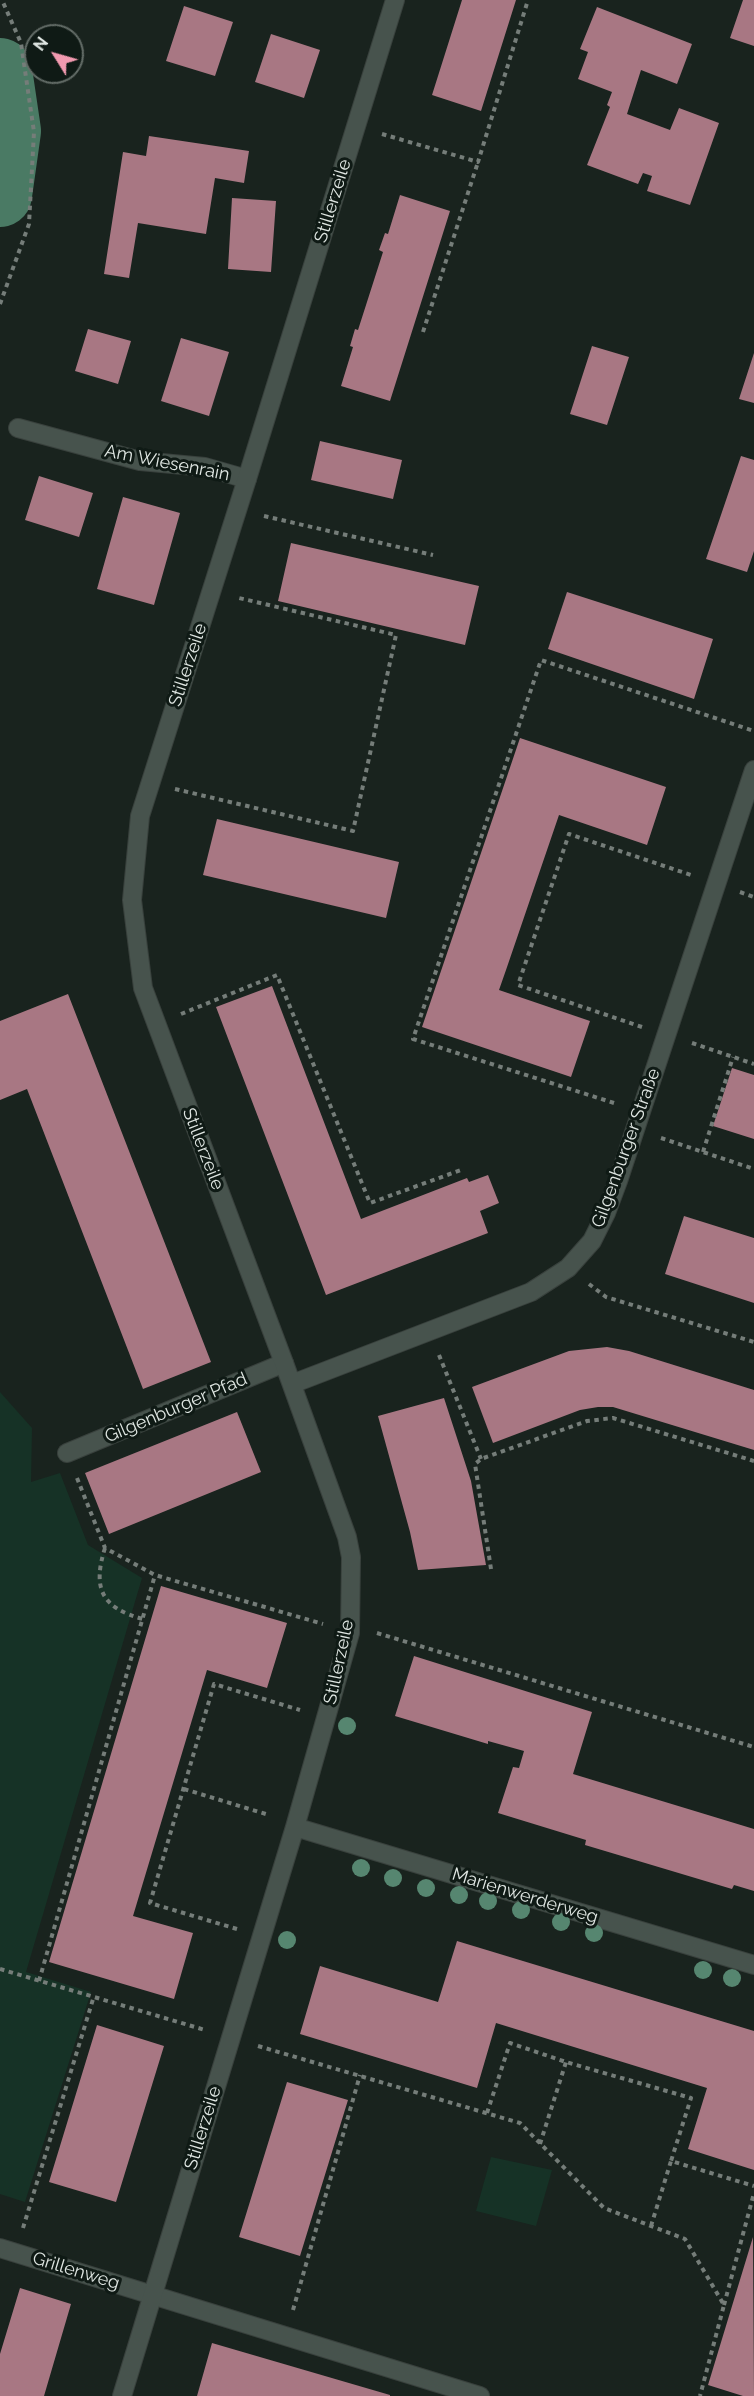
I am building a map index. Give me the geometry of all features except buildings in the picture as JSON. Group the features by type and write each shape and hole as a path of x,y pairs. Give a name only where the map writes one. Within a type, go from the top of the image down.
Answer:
{"street":[{"name":"Stillerzeile","path":"122,2396 327,1718 350,1629 351,1557 347,1537 292,1384 143,988 132,900 140,816 395,0"},
{"name":"Am Wiesenrain","path":"18,428 140,461 205,467 247,479"},
{"name":"Gilgenburger Straße","path":"292,1384 531,1292 568,1268 592,1241 606,1213 641,1112 754,770"},
{"name":"Gilgenburger Pfad","path":"68,1453 284,1363"},
{"name":"Marienwerderweg","path":"295,1827 754,1965"},
{"name":"Grillenweg","path":"8,2251 152,2294"},
{"path":"152,2294 480,2396"}],"path":[{"path":"0,304 29,225 34,132 21,43 2,0"},
{"path":"423,332 528,0"},
{"path":"356,126 478,162"},
{"path":"238,508 433,555"},
{"path":"152,781 185,792 353,831 396,634 212,591"},
{"path":"641,1112 412,1039 541,660 754,731"},
{"path":"716,884 569,834 518,985 754,1064"},
{"path":"157,1024 277,975 370,1203 461,1170"},
{"path":"703,1152 733,1057"},
{"path":"635,1129 754,1168"},
{"path":"568,1268 606,1297 754,1342"},
{"path":"440,1360 481,1459"},
{"path":"491,1569 474,1464 481,1459 587,1421 613,1418 754,1461"},
{"path":"68,1453 105,1548 98,1568 99,1587 107,1601 123,1614 143,1619"},
{"path":"105,1548 156,1575 754,1747"},
{"path":"39,1980 156,1575"},
{"path":"261,1936 150,1903 214,1684 327,1718"},
{"path":"184,1789 268,1814 295,1827"},
{"path":"0,1969 520,2123 604,2208 685,2239 724,2305"},
{"path":"8,2251 94,1996"},
{"path":"487,2113 510,2043 566,2062 690,2098 651,2226"},
{"path":"540,2144 566,2062"},
{"path":"285,2336 360,2075"},
{"path":"671,2161 754,2186"},
{"path":"700,2396 754,2193"}],"green space":[{"path":"0,1392 32,1428 31,1482 60,1473 88,1545 142,1578 26,1972 91,1992 25,2202 0,2194"},
{"path":"491,2157 552,2170 536,2226 476,2211"}],"waterway":[{"path":"0,70 9,131 0,195"}]}
